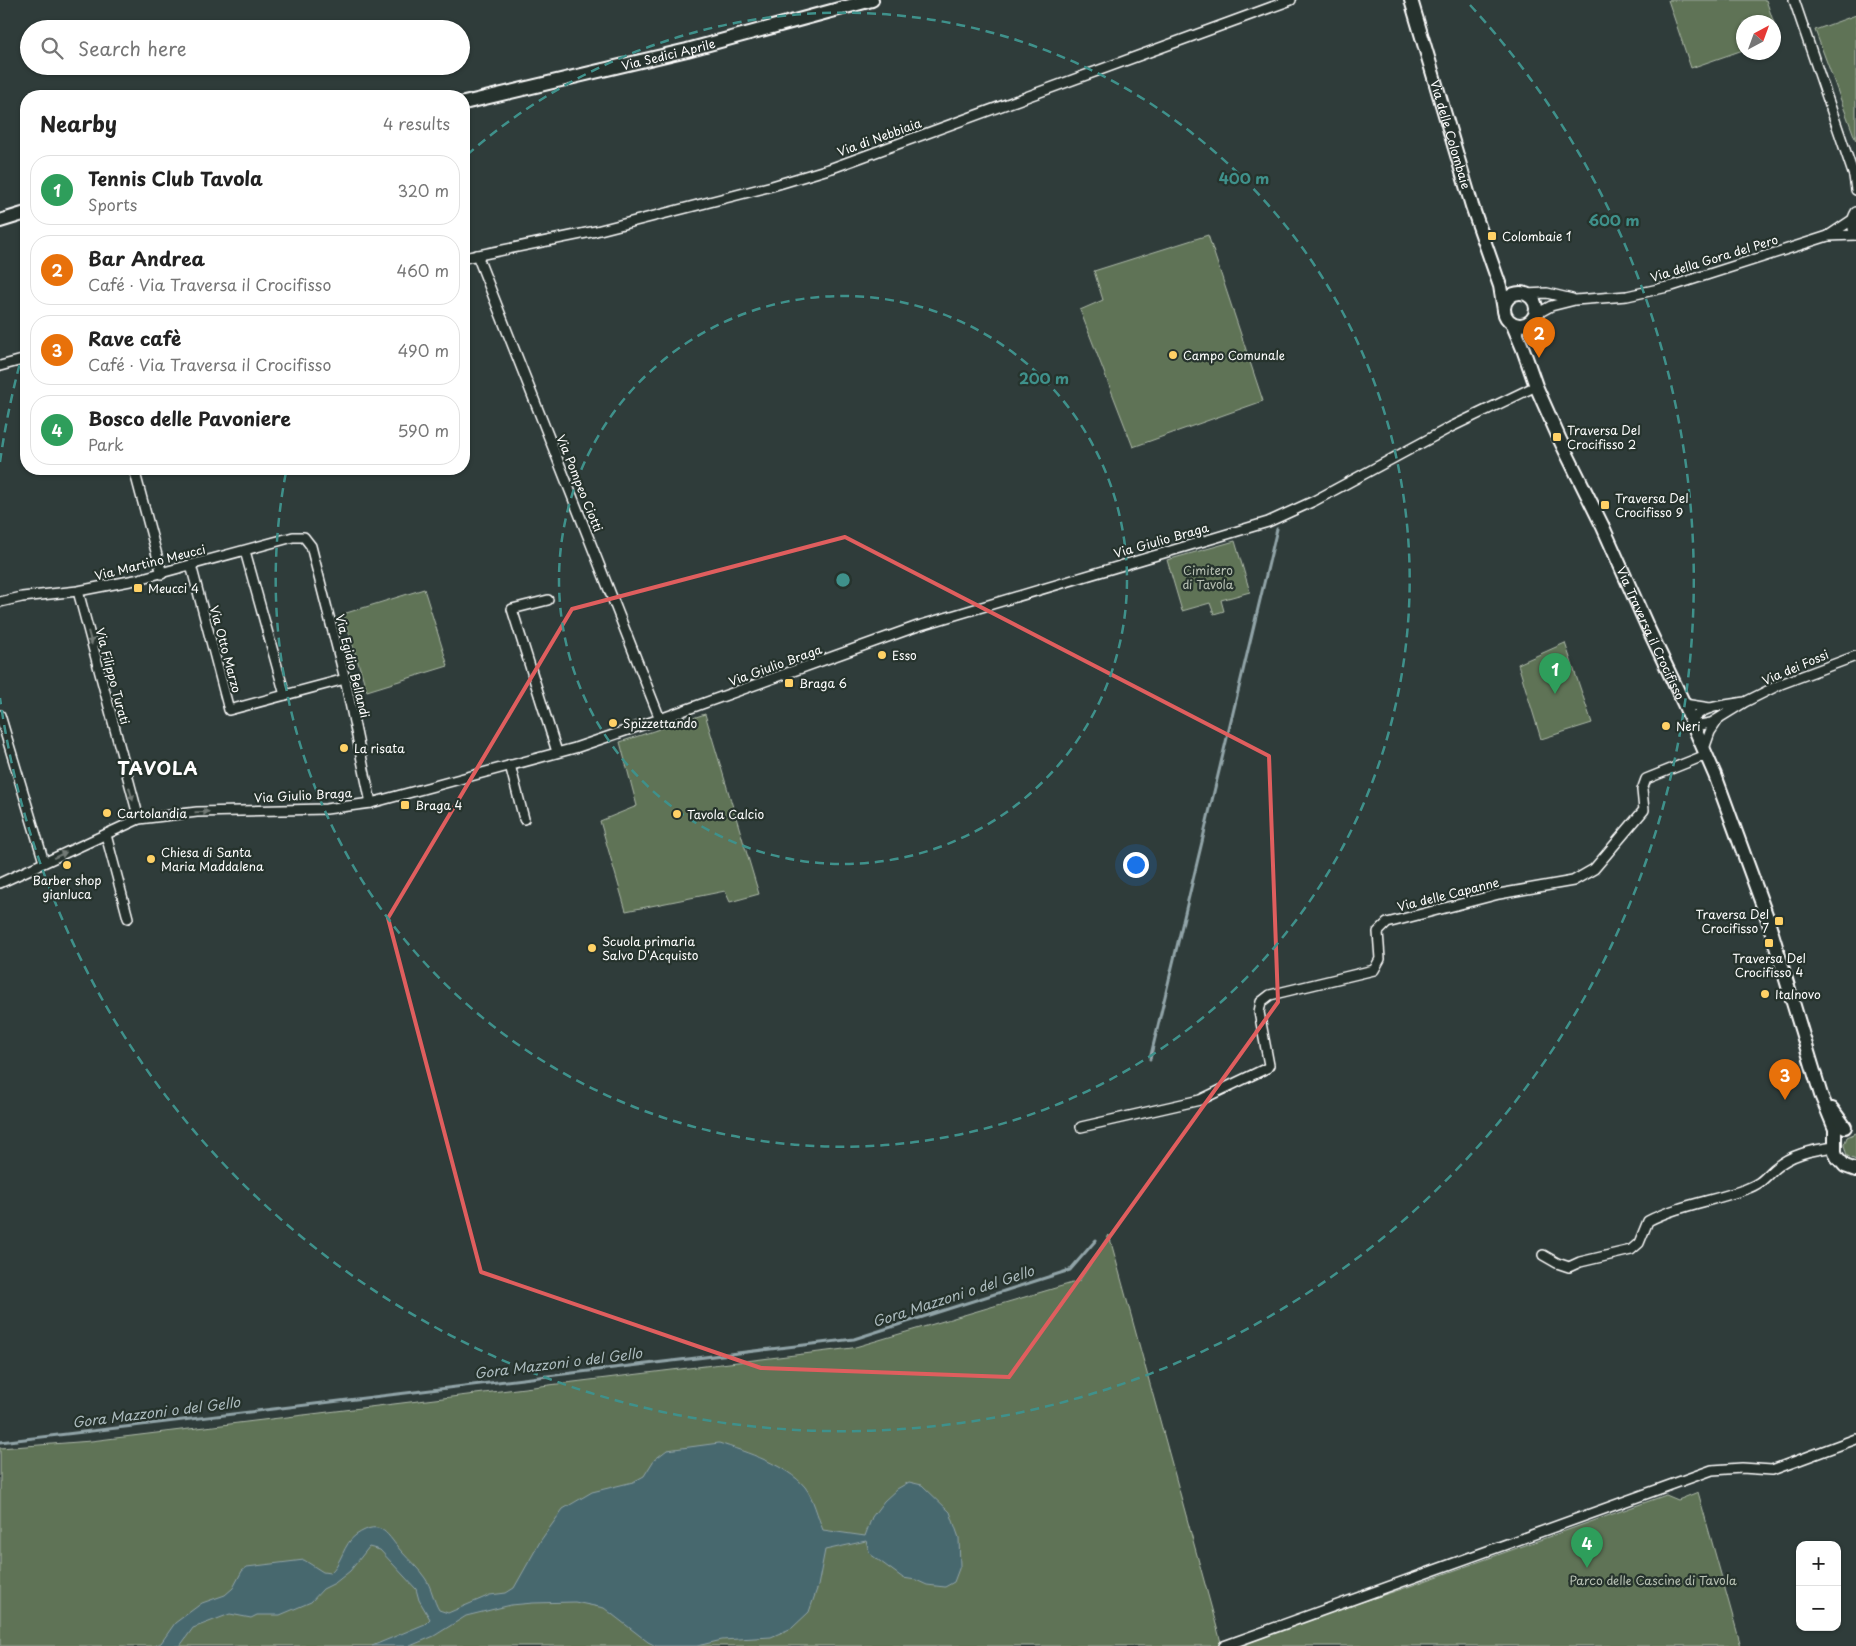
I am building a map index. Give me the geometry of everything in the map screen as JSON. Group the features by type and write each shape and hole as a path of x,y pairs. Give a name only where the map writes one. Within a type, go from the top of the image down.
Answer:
{"street":[{"name":"Via Sedici Aprile","path":"470,102 687,50 872,0"},
{"name":"Via di Nebbiaia","path":"470,257 596,231 772,186 832,168 1291,0"},
{"name":"Via delle Colombaie","path":"1411,0 1468,190 1500,286 1504,310"},
{"path":"1794,0 1855,178 1856,190"},
{"path":"0,221 20,215"},
{"path":"1854,216 1852,226 1856,235"},
{"name":"Via della Gora del Pero","path":"1828,236 1854,216"},
{"name":"Via della Gora del Pero","path":"1529,322 1540,312 1551,306 1575,300 1627,296 1672,286 1828,236 1856,235"},
{"name":"Via Pompeo Ciotti","path":"477,255 660,719"},
{"name":"Via delle Colombaie","path":"1493,267 1510,287 1523,293"},
{"path":"1523,293 1533,300 1536,310 1529,322 1521,325 1508,320 1504,305 1509,297 1523,293"},
{"name":"Via della Gora del Pero","path":"1523,293 1547,293 1575,300"},
{"name":"Via Traversa il Crocifisso","path":"1523,348 1523,334 1529,322"},
{"name":"Via Traversa il Crocifisso","path":"1512,323 1536,386 1705,752 1736,830 1768,920 1821,1095 1835,1129 1837,1157 1840,1162 1856,1170"},
{"path":"0,366 20,361"},
{"name":"Via Giulio Braga","path":"0,883 138,820 196,812 326,809 371,803 556,752 660,719 918,626 1268,522 1314,501 1451,427 1536,386"},
{"path":"136,475 162,574"},
{"name":"Via Martino Meucci","path":"0,602 22,597 78,591 162,574 293,537 304,537"},
{"name":"Via Egidio Bellandi","path":"304,537 311,546 345,679 371,803"},
{"path":"245,551 285,695"},
{"name":"Via Otto Marzo","path":"191,565 229,710 345,679"},
{"name":"Via Filippo Turati","path":"78,591 138,820"},
{"path":"548,600 512,609 556,752"},
{"name":"Via dei Fossi","path":"1745,702 1711,708 1698,713 1691,722 1706,725 1780,684 1856,656"},
{"name":"Via dei Fossi","path":"1684,704 1711,708"},
{"path":"0,715 4,740 44,862"},
{"name":"Via dei Fossi","path":"1705,752 1710,732 1719,719"},
{"name":"Via delle Capanne","path":"1081,1127 1200,1100 1267,1068 1269,1065 1259,1012 1261,1002 1270,995 1374,970 1380,959 1378,932 1387,923 1499,894 1573,880 1594,869 1644,810 1642,790 1646,779 1705,752"},
{"path":"510,764 524,819"},
{"path":"106,835 128,918"},
{"name":"Via Traversa il Crocifisso","path":"1821,1095 1850,1126 1835,1143"},
{"path":"1543,1255 1557,1264 1569,1267 1580,1262 1631,1250 1638,1243 1648,1221 1682,1206 1746,1189 1763,1181 1786,1160 1810,1150 1835,1143"},
{"path":"1224,1646 1712,1470 1742,1468 1772,1470 1856,1439"}],"highlighted area":[{"path":"845,537 1269,756 1278,1002 1009,1377 761,1368 481,1272 388,918 572,609"}],"green space":[{"path":"1668,0 1766,0 1771,15 1736,15 1736,52 1691,68"},
{"path":"1856,15 1856,141 1815,30"},
{"name":"Campo Comunale","path":"1208,235 1263,401 1133,447 1080,310 1103,300 1094,271"},
{"name":"Cimitero di Tavola","path":"1235,541 1250,592 1221,600 1224,611 1214,614 1210,603 1182,611 1167,560"},
{"path":"424,589 448,666 367,691 343,614"},
{"path":"1565,643 1592,723 1541,739 1518,664"},
{"name":"Tavola Calcio","path":"705,714 759,894 730,902 725,891 626,911 600,821 637,806 620,742"},
{"path":"1856,1133 1856,1160 1847,1156 1844,1145 1847,1137"},
{"path":"1109,1235 1222,1646 0,1646 0,1448 91,1441 852,1348 1079,1281"},
{"name":"Parco delle Cascine di Tavola","path":"1698,1492 1741,1646 1224,1646 1402,1589 1666,1495 1678,1500"}],"water":[{"path":"719,1443 765,1460 797,1479 810,1496 823,1530 865,1536 872,1517 884,1501 897,1489 909,1482 922,1485 950,1512 959,1538 960,1566 954,1582 945,1587 927,1585 916,1580 903,1578 870,1554 866,1541 825,1550 818,1586 809,1612 792,1628 771,1637 722,1640 697,1646 656,1646 604,1608 575,1602 511,1605 466,1616 434,1636 410,1646 372,1646 425,1624 430,1619 419,1600 416,1589 380,1550 369,1547 350,1571 335,1583 323,1589 311,1602 280,1615 257,1615 251,1618 230,1614 193,1628 180,1646 154,1646 161,1643 175,1623 202,1603 225,1595 233,1588 242,1571 247,1567 304,1560 323,1572 330,1573 348,1543 356,1535 372,1528 384,1531 420,1571 431,1590 439,1610 448,1613 490,1595 506,1593 514,1588 541,1540 563,1509 592,1492 633,1482 644,1476 654,1460 667,1450"}],"waterway":[{"path":"1150,1059 1277,529"},
{"name":"Gora Mazzoni o del Gello","path":"0,1442 854,1339 1070,1270 1096,1240"}],"place":[{"name":"Colombaie 1","path":"1492,236"},
{"name":"Campo Comunale","path":"1173,355"},
{"name":"Bar Andrea","path":"1539,358"},
{"name":"Traversa Del Crocifisso 2","path":"1557,437"},
{"name":"Traversa Del Crocifisso 9","path":"1605,505"},
{"name":"Meucci 4","path":"138,588"},
{"name":"Esso","path":"882,655"},
{"name":"Braga 6","path":"789,683"},
{"name":"Tennis Club Tavola","path":"1555,694"},
{"name":"Spizzettando","path":"613,723"},
{"name":"Neri","path":"1666,726"},
{"name":"La risata","path":"344,748"},
{"name":"Braga 4","path":"405,805"},
{"name":"Cartolandia","path":"107,813"},
{"name":"Tavola Calcio","path":"677,814"},
{"name":"Chiesa di Santa Maria Maddalena","path":"151,859"},
{"name":"Barber shop gianluca","path":"67,865"},
{"name":"Traversa Del Crocifisso 7","path":"1779,921"},
{"name":"Traversa Del Crocifisso 4","path":"1769,943"},
{"name":"Scuola primaria Salvo D'Acquisto","path":"592,948"},
{"name":"Italnovo","path":"1765,994"},
{"name":"Rave cafè","path":"1785,1100"},
{"name":"Bosco delle Pavoniere","path":"1587,1568"}],"district":[{"name":"TAVOLA","path":"158,767"}]}
